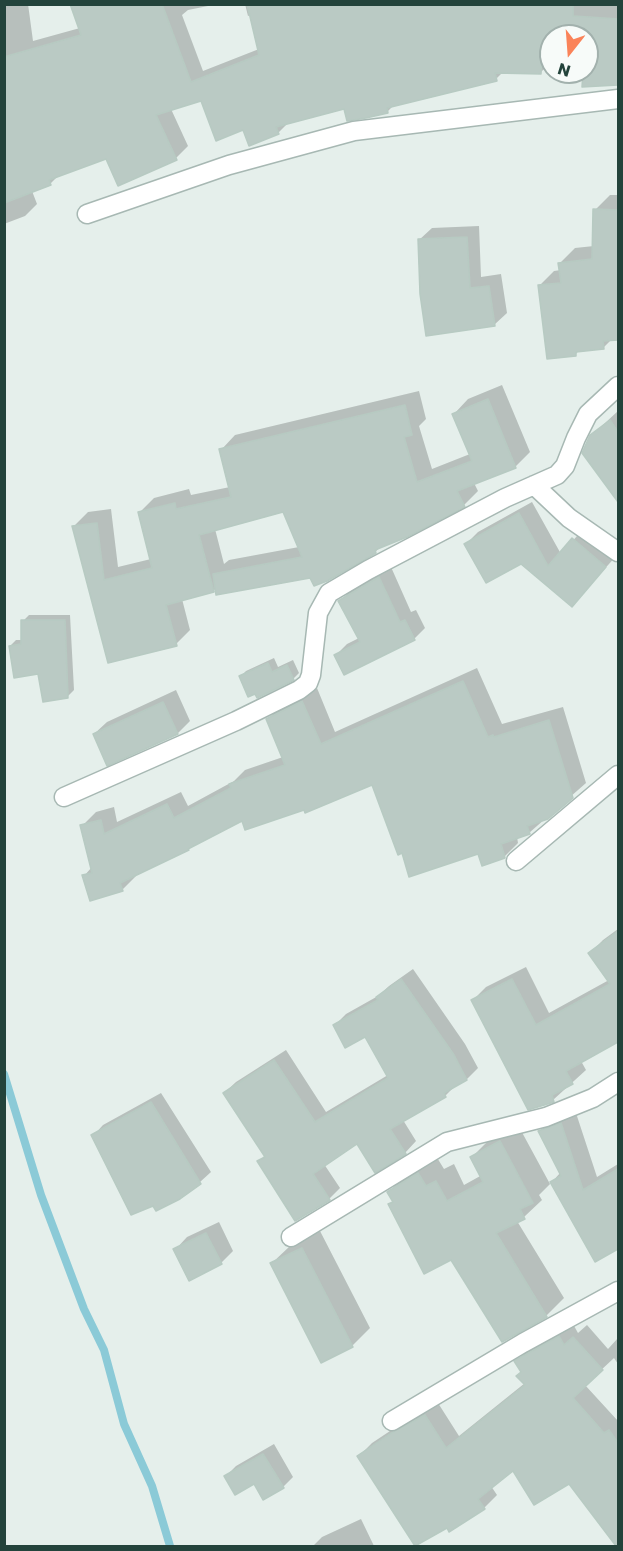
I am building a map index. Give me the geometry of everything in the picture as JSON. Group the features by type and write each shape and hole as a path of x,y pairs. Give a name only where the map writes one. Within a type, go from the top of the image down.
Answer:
{"street":[{"path":"87,214 229,165 354,131 618,99"},
{"path":"64,797 236,721 299,690 308,683 311,675 318,613 329,593 378,565 557,475 565,466 588,414 618,386"},
{"path":"534,485 569,518 618,552"},
{"path":"516,861 618,776"},
{"path":"291,1237 447,1142 546,1117 593,1098 618,1082"},
{"path":"392,1421 618,1291"}],"building":[{"path":"70,4 162,4 191,82 259,55 247,4 573,4 573,16 618,19 618,85 582,87 582,84 599,84 599,24 539,24 539,74 495,73 497,81 387,108 388,113 366,118 347,121 344,109 276,127 279,134 249,146 243,130 216,141 201,101 156,115 177,160 118,186 106,159 49,180 51,185 4,203 4,57 81,35"},
{"path":"593,209 618,210 618,340 603,341 604,349 576,352 576,356 547,359 538,285 561,283 558,263 592,259"},
{"path":"467,237 470,288 489,286 495,326 426,336 420,294 418,239"},
{"path":"488,399 516,468 457,491 465,507 407,537 375,550 376,553 314,586 310,578 216,595 213,574 302,557 283,512 199,535 214,592 166,605 177,646 108,663 72,526 97,523 104,580 152,568 138,512 175,503 176,509 231,497 219,449 405,405 412,435 404,437 417,482 472,461 452,414"},
{"path":"610,420 618,432 618,502 582,453 590,435"},
{"path":"519,513 548,566 572,538 606,567 572,607 521,564 486,583 464,544"},
{"path":"379,577 400,622 405,620 415,640 344,675 334,655 360,642 338,601"},
{"path":"21,620 65,620 68,698 43,702 38,674 14,678 9,646 21,644"},
{"path":"268,663 272,672 287,665 294,680 257,698 255,694 248,697 239,676"},
{"path":"463,681 488,737 549,720 573,798 548,819 527,826 530,834 501,844 505,858 482,866 478,854 409,877 402,853 398,855 372,785 305,813 304,810 245,830 242,821 189,850 120,883 123,891 90,901 82,875 92,873 80,825 101,820 104,834 167,804 174,818 231,788 229,784 285,765 266,719 302,701 321,744"},
{"path":"163,702 178,734 107,766 93,734"},
{"path":"618,931 618,1042 566,1071 573,1084 552,1095 554,1102 528,1110 471,1000 512,979 536,1025 610,984 588,953"},
{"path":"401,979 454,1055 467,1080 444,1093 446,1097 390,1129 406,1154 375,1173 357,1144 313,1174 330,1200 295,1221 257,1161 265,1157 223,1093 274,1060 315,1122 388,1078 365,1037 345,1048 333,1025 378,1000 376,997"},
{"path":"151,1102 201,1184 180,1199 156,1211 153,1206 131,1215 91,1135"},
{"path":"561,1123 583,1190 618,1169 618,1249 595,1262 550,1182 561,1176 538,1131"},
{"path":"500,1141 533,1203 520,1209 525,1219 496,1233 547,1317 502,1342 451,1260 424,1274 388,1204 393,1202 387,1192 418,1173 426,1186 436,1181 447,1201 483,1182 470,1157"},
{"path":"206,1233 222,1264 189,1281 173,1249"},
{"path":"302,1248 353,1347 321,1363 270,1263"},
{"path":"559,1336 564,1345 573,1337 603,1370 573,1398 604,1433 609,1430 618,1443 618,1546 569,1484 534,1505 513,1471 478,1499 485,1509 449,1532 447,1528 415,1546 357,1456 393,1432 425,1415 446,1448 525,1385 516,1376 521,1372 514,1361"},
{"path":"263,1454 284,1488 263,1500 254,1484 235,1495 224,1476"}],"waterway":[{"path":"4,1074 41,1195 84,1309 104,1350 124,1424 152,1486 170,1546"}]}
